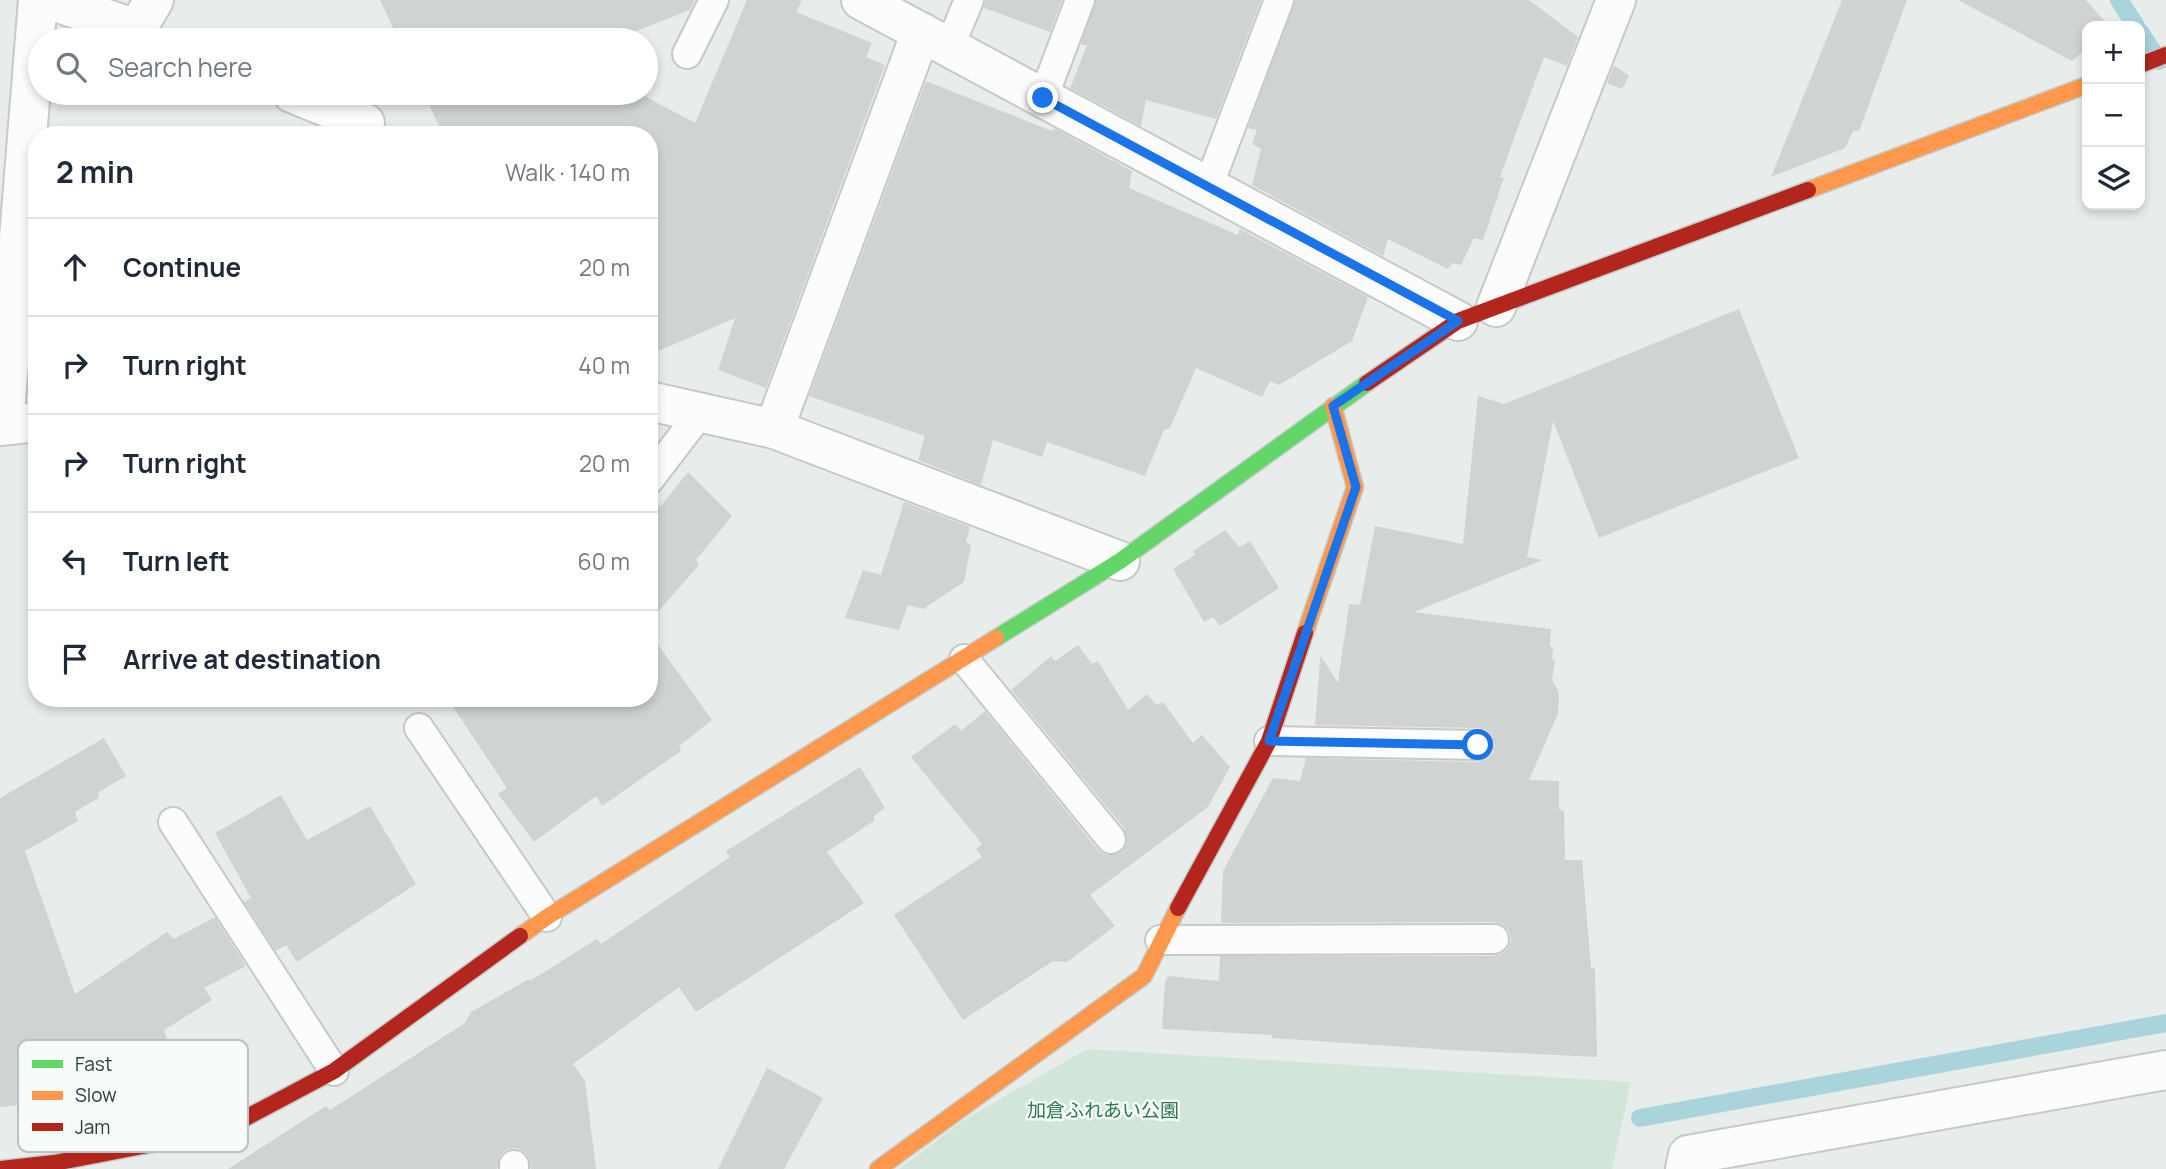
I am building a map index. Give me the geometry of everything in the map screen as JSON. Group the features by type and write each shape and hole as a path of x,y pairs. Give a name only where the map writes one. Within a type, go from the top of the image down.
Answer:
{"street":[{"path":"36,28 38,0"},
{"path":"49,0 151,23"},
{"path":"861,0 1458,321"},
{"path":"1496,307 1616,0"},
{"path":"774,429 935,40"},
{"path":"2145,63 2166,55"},
{"path":"248,1117 334,1071 547,917 1121,561 1333,406 1458,321 2082,87"},
{"path":"31,126 32,105"},
{"path":"321,105 365,123"},
{"path":"13,424 28,170"},
{"path":"658,402 774,429 1121,561"},
{"path":"878,1169 1144,976 1160,940 1269,741 1356,487 1333,406"},
{"path":"1685,1169 1688,1155 2166,1070"},
{"path":"0,1169 54,1163 111,1152"}],"lane":[{"path":"687,54 714,0"},
{"path":"935,40 969,0"},
{"path":"1043,98 1080,0"},
{"path":"1208,187 1279,0"},
{"path":"658,468 701,412"},
{"path":"964,659 1111,839"},
{"path":"419,728 547,917"},
{"path":"1269,741 1478,745"},
{"path":"173,822 334,1071"},
{"path":"1160,940 1494,939"}],"green space":[{"name":"加倉ふれあい公園","path":"1087,1049 1631,1082 1612,1169 899,1169 964,1120"}],"building":[{"path":"380,0 695,0 690,10 644,28 393,28"},
{"path":"747,0 802,0 796,12 872,43 866,57 885,65 766,388 718,370 735,318 658,351 658,126 439,126 429,105 658,103 695,123"},
{"path":"985,0 1062,0 1050,32 984,8"},
{"path":"1096,0 1261,0 1216,119 1146,100 1141,126 1070,88 1087,46 1081,44"},
{"path":"1295,0 1529,0 1578,37 1567,66 1544,57 1500,177 1504,178 1483,240 1474,238 1461,265 1453,263 1448,269 1388,239 1383,256 1252,185 1261,149 1252,144 1257,130 1248,128"},
{"path":"1842,0 1907,0 1859,131 1853,131 1845,148 1771,177"},
{"path":"1958,0 2086,0 2105,21 2082,21 2082,52 2072,61"},
{"path":"1614,65 1629,76 1622,89 1607,83"},
{"path":"926,81 1052,131 1054,128 1132,171 1129,188 1238,235 1240,229 1368,297 1352,341 1279,385 1270,381 1262,397 1196,368 1170,428 1164,430 1145,476 1047,442 1042,457 993,440 981,485 918,460 925,436 809,396"},
{"path":"1739,309 1799,458 1599,538 1553,421 1527,557 1543,560 1414,612 1551,629 1550,646 1553,648 1552,658 1555,661 1552,679 1559,693 1558,714 1529,780 1559,781 1559,809 1564,811 1565,860 1582,860 1591,968 1595,969 1597,1057 1451,1050 1162,1029 1165,982 1168,976 1219,981 1220,956 1494,956 1502,954 1508,948 1511,940 1509,931 1494,922 1221,923 1223,871 1273,778 1300,781 1306,758 1478,762 1493,753 1495,745 1492,736 1479,728 1315,725 1321,656 1338,683 1349,604 1360,605 1375,526 1463,544 1478,396 1504,404"},
{"path":"688,472 732,516 696,560 699,565 658,612 658,504 660,507"},
{"path":"904,502 970,527 966,542 971,545 964,582 923,609 908,605 899,630 845,618 863,570 881,575"},
{"path":"1225,530 1239,547 1250,541 1279,588 1220,626 1213,617 1204,622 1173,569 1195,555 1193,551"},
{"path":"658,645 712,720 679,746 681,751 602,806 596,796 534,842 498,794 507,788 453,707 658,707"},
{"path":"1078,645 1092,664 1098,661 1128,710 1147,694 1157,705 1163,702 1193,743 1202,735 1230,767 1208,807 1090,895 1115,926 1067,962 1053,961 963,1020 894,915 982,857 976,849 982,844 911,757 955,724 961,731 985,711 1098,850 1106,855 1121,852 1127,844 1124,828 1011,690 1051,656 1055,661"},
{"path":"104,738 126,776 99,792 98,798 75,812 78,821 25,851 75,994 167,932 174,939 215,917 246,966 204,988 212,1000 164,1030 167,1040 18,1040 18,1105 0,1107 0,798"},
{"path":"860,767 885,808 874,816 874,821 827,852 864,903 696,1012 679,987 573,1064 585,1081 596,1169 531,1169 528,1156 515,1148 506,1150 500,1156 497,1169 228,1169 326,1106 330,1110 465,1023 471,1012 529,979 530,981 597,939 601,944 730,857 726,851"},
{"path":"281,795 307,840 370,806 416,884 297,962 286,945 276,951 244,902 251,898 215,833"},
{"path":"767,1068 823,1098 784,1169 718,1169"}],"waterway":[{"path":"2119,0 2133,21"},
{"path":"2145,40 2159,61"},
{"path":"1640,1118 2166,1023"}],"traffic: fast":[{"path":"996,638 1120,561 1367,383"}],"traffic: slow":[{"path":"1808,190 2082,87"},
{"path":"1305,633 1355,487 1333,406"},
{"path":"520,936 996,638"},
{"path":"878,1169 1144,976 1178,908"}],"traffic: jam":[{"path":"2145,63 2166,55"},
{"path":"1367,383 1458,321 1808,190"},
{"path":"1178,908 1269,741 1305,633"},
{"path":"248,1117 334,1071 520,936"},
{"path":"0,1169 54,1163 111,1152"}],"route":[{"path":"1043,98 1458,321 1333,406 1356,487 1269,741 1478,745"}]}
